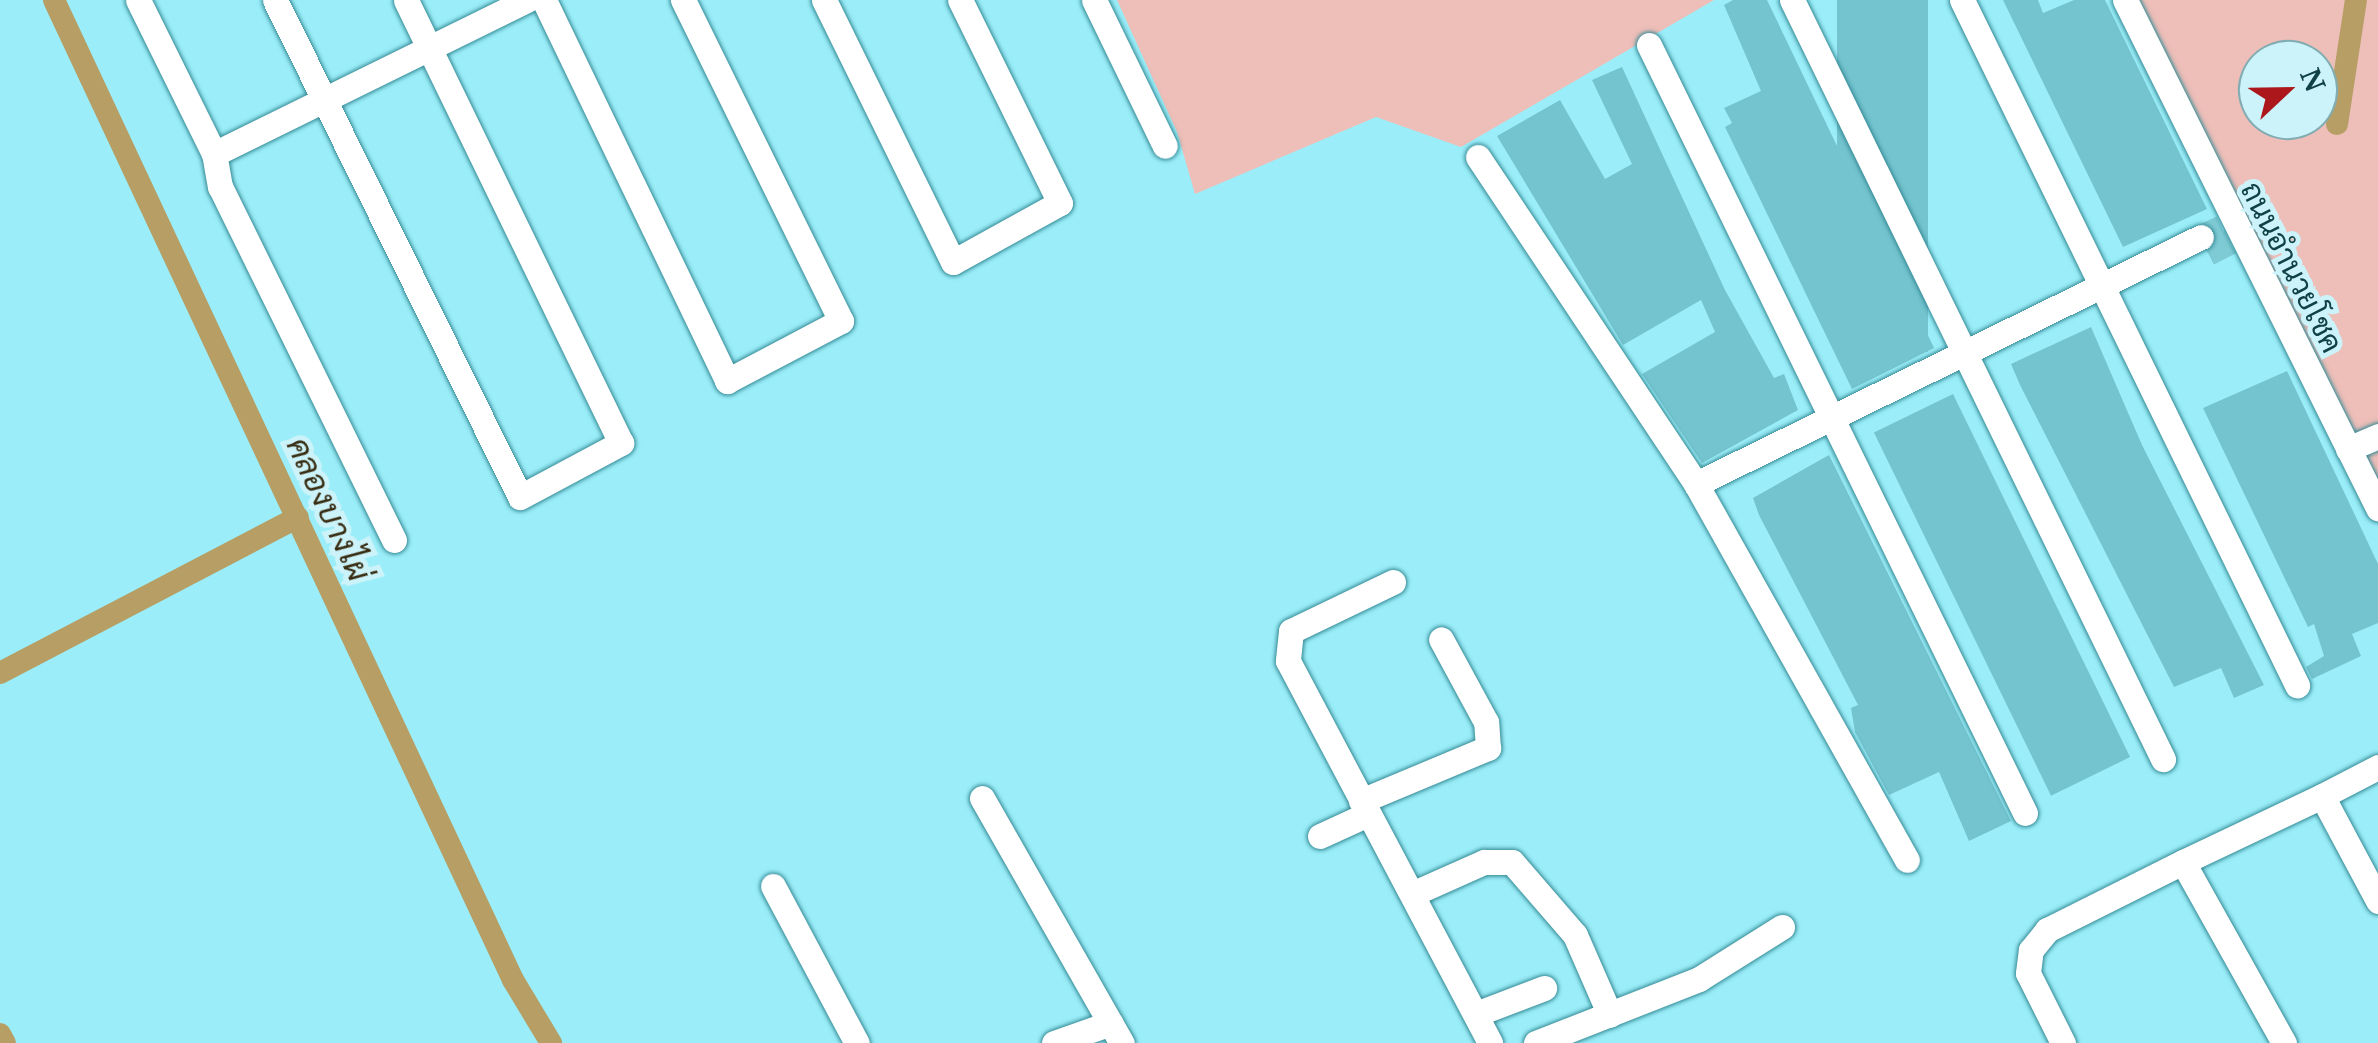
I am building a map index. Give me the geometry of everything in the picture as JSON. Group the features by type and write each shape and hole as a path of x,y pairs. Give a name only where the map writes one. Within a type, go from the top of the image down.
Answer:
{"street":[{"path":"138,0 214,154 220,187 394,540"},
{"path":"275,0 520,496 621,443 406,0"},
{"path":"214,154 527,0"},
{"path":"544,0 727,381 841,321 683,0"},
{"path":"824,0 953,262 1060,203 960,0"},
{"path":"1094,0 1165,146"},
{"path":"1792,0 2162,758"},
{"path":"1962,0 2296,686"},
{"name":"ถนนอำนวยโชค","path":"2125,0 2222,236 2348,448 2378,508"},
{"path":"1648,46 2024,812"},
{"path":"1478,157 1700,490 1908,860"},
{"path":"1700,490 2222,236"},
{"path":"2348,448 2378,436"},
{"path":"1394,582 1304,623 1285,641 1364,808 1490,1043"},
{"path":"1320,836 1364,808 1488,748 1486,722 1441,639"},
{"path":"2063,1043 2028,973 2031,950 2046,930 2378,767"},
{"path":"2322,796 2378,901"},
{"path":"982,798 1116,1033 1054,1043"},
{"path":"1412,894 1484,862 1512,862 1575,935 1610,1015"},
{"path":"2182,862 2284,1043"},
{"path":"774,886 857,1043"},
{"path":"1536,1043 1698,978 1782,927"},
{"path":"1476,1014 1544,988"}],"shaded area":[{"path":"1117,0 1714,0 1461,147 1376,117 1195,194 1177,132"},
{"path":"2139,0 2378,0 2378,483"}],"building":[{"path":"1733,0 1767,0 1934,348 1852,389 1725,127 1732,123 1724,108 1761,91 1724,5"},
{"path":"1837,0 1928,0 1928,352 1837,352"},
{"path":"2003,0 2038,0 2043,13 2074,0 2105,0 2207,209 2123,247"},
{"path":"1622,67 1725,290 1774,378 1784,374 1798,410 1702,463 1642,374 1715,332 1701,300 1623,345 1497,136 1560,100 1605,179 1632,164 1592,80"},
{"path":"2091,327 2142,445 2264,685 2234,698 2221,668 2174,687 2020,385 2011,364"},
{"path":"2287,371 2378,564 2378,623 2352,634 2361,656 2312,679 2306,667 2324,656 2314,624 2308,627 2203,408"},
{"path":"1953,394 2130,757 2051,796 1874,433"},
{"path":"1829,455 2011,821 1969,841 1939,772 1889,795 1855,732 1851,708 1858,705 1759,515 1753,498"}],"waterway":[{"name":"คลองบางไผ่","path":"54,0 513,980 551,1043"},
{"path":"2338,117 2356,0"},
{"path":"0,673 298,517"},
{"path":"0,1034 5,1043"}],"tunnel":[{"path":"2201,237 2222,227"},
{"path":"2208,253 2230,242"}]}
